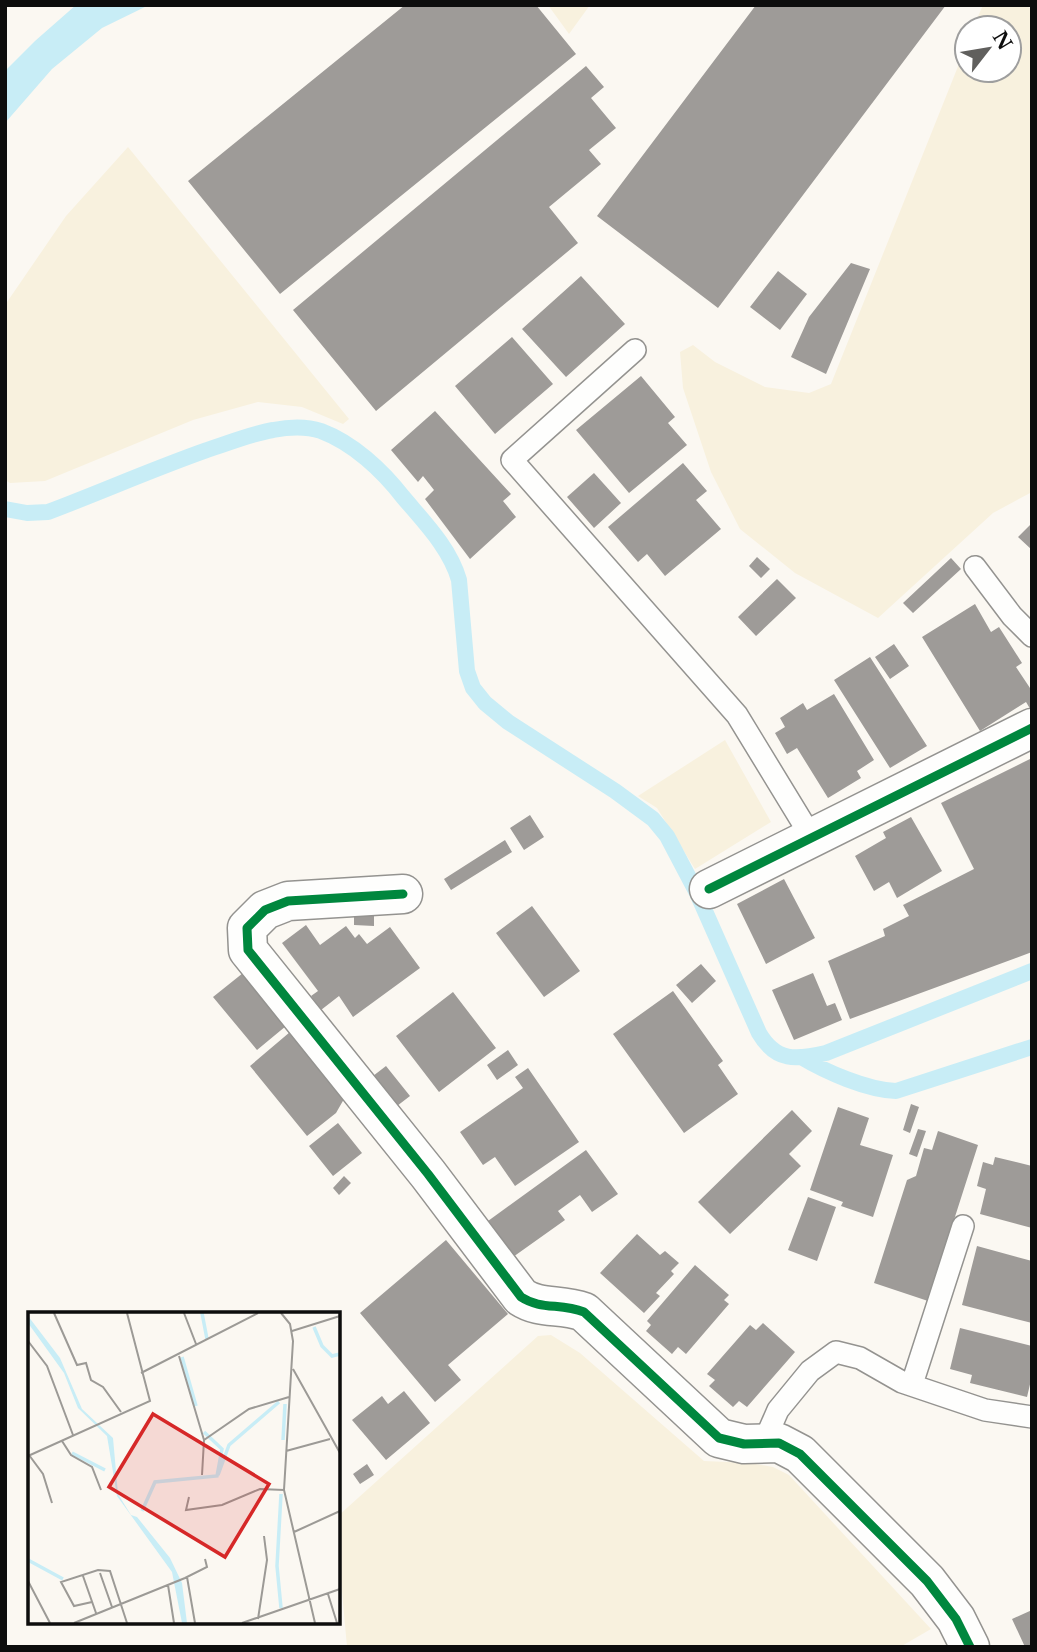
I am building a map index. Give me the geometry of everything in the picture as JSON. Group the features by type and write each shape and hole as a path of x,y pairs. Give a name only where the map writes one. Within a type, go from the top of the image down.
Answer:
{"street":[{"path":"709,889 1032,728"},
{"path":"403,894 288,901 265,910 247,928 248,950 428,1174 521,1297 533,1305 568,1306 583,1312 719,1438 744,1444 779,1443 800,1454 927,1581 956,1619 970,1647"}],"lane":[{"path":"635,350 512,460 737,715 812,838"},
{"path":"975,567 1012,616 1032,636"},
{"path":"912,1384 963,1226"},
{"path":"764,1442 778,1410 810,1371 836,1352 860,1358 902,1382 985,1410 1032,1417"}],"shaded area":[{"path":"548,5 590,5 569,34"},
{"path":"983,5 1025,5 1032,9 1032,492 993,513 878,618 795,573 740,529 711,472 683,388 680,352 693,345 715,362 765,387 809,393 831,384 953,79 953,84 1023,84 1023,14 979,14"},
{"path":"128,147 349,419 343,424 302,407 258,402 193,420 45,481 10,483 5,480 5,305 66,216"},
{"path":"725,740 771,822 695,869 657,808 638,796"},
{"path":"551,1335 580,1353 704,1461 750,1463 773,1467 789,1475 931,1629 900,1647 347,1647 340,1569 340,1514 538,1336"}],"water":[{"path":"76,5 149,5 102,28 52,69 5,123 5,71"}],"building":[{"path":"405,5 536,5 576,54 280,294 188,181"},
{"path":"756,5 946,5 718,308 597,216"},
{"path":"586,66 604,87 591,98 616,128 589,150 601,164 549,207 578,243 376,411 293,310"},
{"path":"851,263 870,269 826,374 791,357 809,317"},
{"path":"778,271 807,294 780,330 750,307"},
{"path":"581,276 625,324 566,377 522,329"},
{"path":"512,337 553,384 495,434 455,386"},
{"path":"641,376 675,417 668,423 687,445 629,493 576,430"},
{"path":"435,411 511,494 503,501 516,517 470,559 425,499 434,490 423,476 418,482 391,450"},
{"path":"683,463 707,491 696,500 721,529 665,576 647,554 638,562 608,527"},
{"path":"594,473 621,503 594,528 567,497"},
{"path":"1032,523 1032,550 1018,537"},
{"path":"757,557 770,569 761,578 749,566"},
{"path":"951,558 961,569 913,613 903,603"},
{"path":"777,579 796,598 756,636 738,617"},
{"path":"975,604 991,632 999,627 1022,663 1016,667 1032,691 1032,712 1026,702 980,731 922,637"},
{"path":"894,644 909,666 890,679 875,657"},
{"path":"870,657 927,746 890,768 834,680"},
{"path":"834,694 874,760 857,771 861,778 828,798 797,748 787,754 775,733 785,727 780,718 803,703 807,710"},
{"path":"1032,758 1032,952 850,1019 828,961 885,936 883,929 909,916 903,905 974,869 941,803"},
{"path":"530,815 544,837 524,850 510,828"},
{"path":"911,817 942,871 897,898 889,882 874,891 855,856 886,838 883,832"},
{"path":"505,840 512,852 451,890 444,879"},
{"path":"784,879 815,938 766,964 737,904"},
{"path":"532,906 580,971 544,997 496,933"},
{"path":"354,914 374,916 374,926 354,925"},
{"path":"306,925 320,945 346,926 355,938 359,934 367,944 390,927 420,968 353,1017 339,996 321,1010 311,996 318,991 282,943"},
{"path":"701,964 716,981 692,1003 676,985"},
{"path":"243,973 286,1026 257,1050 213,997"},
{"path":"813,973 827,1006 835,1003 842,1020 794,1040 772,990"},
{"path":"673,991 723,1061 718,1065 738,1094 684,1133 613,1034"},
{"path":"453,992 496,1048 439,1092 396,1036"},
{"path":"290,1032 344,1099 336,1113 307,1136 250,1066"},
{"path":"508,1050 518,1065 497,1080 487,1065"},
{"path":"386,1066 410,1096 397,1106 373,1076"},
{"path":"528,1068 579,1142 515,1186 495,1157 483,1165 460,1132 523,1088 515,1077"},
{"path":"911,1104 919,1107 910,1133 903,1130"},
{"path":"838,1107 869,1118 860,1145 893,1155 873,1217 841,1206 843,1202 810,1190"},
{"path":"792,1110 812,1131 789,1154 801,1166 730,1234 698,1202"},
{"path":"338,1123 362,1153 333,1176 309,1146"},
{"path":"918,1129 926,1131 917,1157 909,1154"},
{"path":"938,1131 978,1145 928,1301 874,1283 907,1180 916,1176 924,1148 932,1150"},
{"path":"586,1150 618,1194 592,1212 580,1195 558,1211 565,1220 513,1257 488,1221"},
{"path":"995,1157 1032,1166 1032,1228 980,1214 986,1189 977,1186 983,1162 993,1165"},
{"path":"344,1176 351,1183 339,1195 333,1188"},
{"path":"808,1197 836,1207 817,1261 788,1250"},
{"path":"637,1234 660,1255 665,1251 679,1263 671,1271 674,1274 656,1293 660,1296 644,1313 600,1273"},
{"path":"446,1240 508,1314 448,1365 461,1380 435,1402 360,1313"},
{"path":"977,1246 1032,1261 1032,1323 962,1305"},
{"path":"695,1265 729,1295 724,1300 729,1304 686,1354 678,1347 672,1354 646,1331 651,1325 647,1321"},
{"path":"763,1323 795,1352 747,1407 739,1401 733,1407 709,1386 715,1380 707,1374 750,1325 756,1330"},
{"path":"960,1328 1032,1346 1032,1376 1027,1397 970,1383 972,1375 950,1369"},
{"path":"404,1391 430,1423 386,1460 352,1420 382,1396 388,1404"},
{"path":"367,1464 374,1475 360,1484 353,1474"},
{"path":"1032,1610 1032,1647 1025,1647 1012,1619"}],"waterway":[{"path":"5,509 27,513 48,512 187,457 264,432 303,428 315,429 333,436 366,458 386,477 443,546 459,580 467,671 473,688 485,703 508,722 615,791 653,819 667,836 697,893 759,1033 772,1049 780,1054 796,1057 826,1053 1032,971"},
{"path":"801,1057 847,1079 896,1091 1032,1047"}],"cycle path":[{"path":"709,889 1032,728"},
{"path":"403,894 288,901 265,910 247,928 248,950 428,1174 521,1297 536,1304 584,1312 719,1438 744,1444 779,1443 800,1454 927,1581 956,1619 970,1647"}]}
